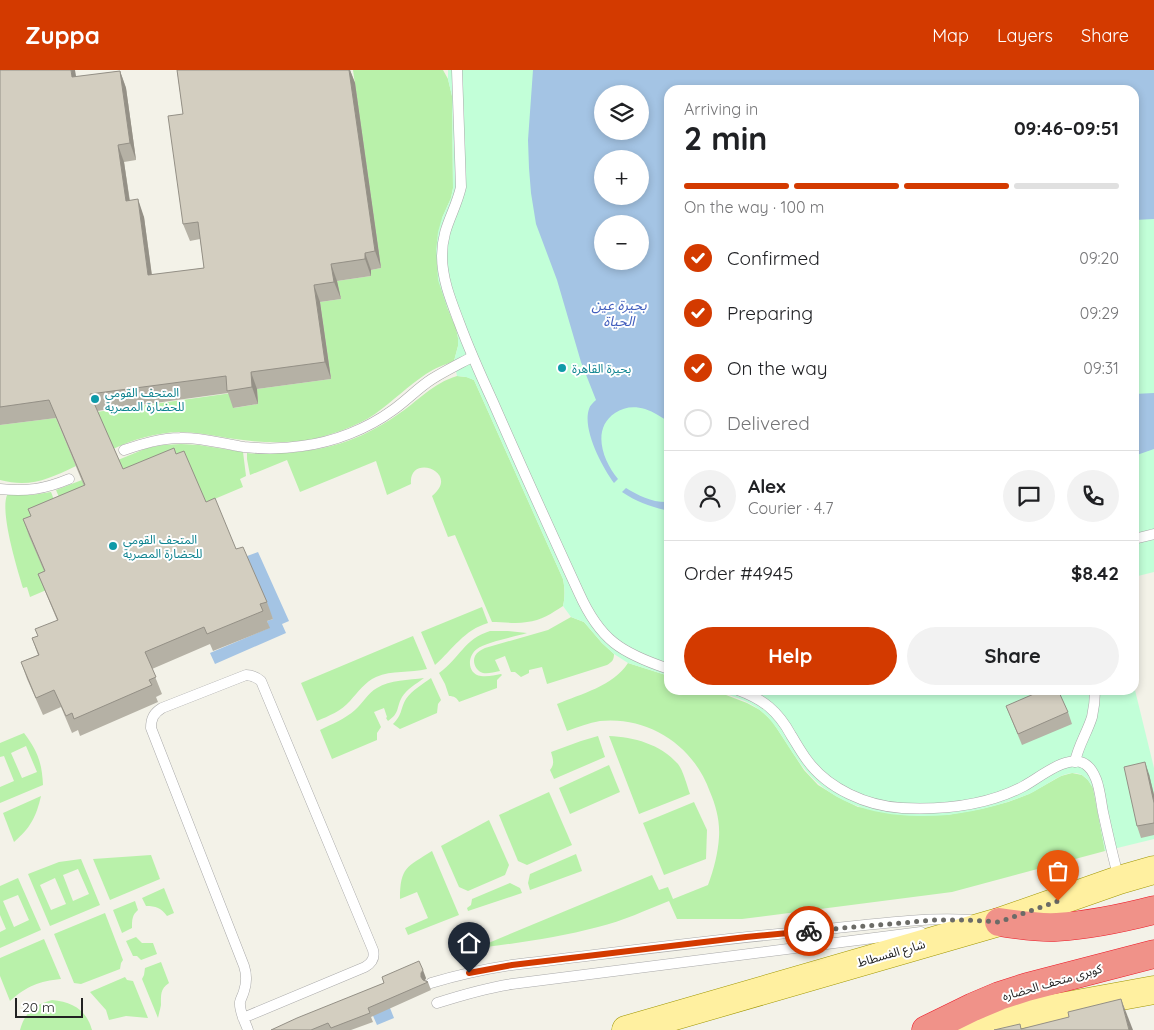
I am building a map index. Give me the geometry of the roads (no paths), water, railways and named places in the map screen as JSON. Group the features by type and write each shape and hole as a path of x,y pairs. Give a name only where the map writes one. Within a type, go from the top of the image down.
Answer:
{"highway":[{"path":"999,922 1024,926 1056,927 1087,924 1154,910"},
{"name":"كوبرى متحف الحضاره","path":"926,1030 999,996 1154,954"}],"main road":[{"name":"شارع الفسطاط","path":"626,1030 999,922 1119,880 1154,870"},
{"path":"935,1030 1154,990"}],"lane":[{"path":"457,70 461,187 459,197 444,232 442,245 445,281 449,294 472,357 578,593 590,615 603,633 626,652 644,661 664,667"},
{"path":"124,450 140,444 181,438 261,448 301,446 324,442 356,431 377,420 392,411 432,379 472,357"},
{"path":"0,488 27,490 51,486 69,479"},
{"path":"1139,538 1154,534"},
{"path":"243,1018 365,967 370,964 374,955 374,950 261,681 252,675 246,675 162,708 153,716 151,722 151,728 244,966 247,980 240,1010 243,1018 248,1030"},
{"path":"750,695 759,699 777,714 808,763 832,785 863,800 882,805 900,808 940,808 978,802 1018,790 1059,765 1078,761 1086,764 1096,778 1119,880"},
{"path":"1075,762 1091,718 1095,695"},
{"path":"432,983 484,969 746,937 900,922 967,920 999,922"},
{"path":"437,1003 486,988 512,984 999,922"}],"water":[{"name":"بحيرة عين الحياة","path":"533,70 1154,70 1154,219 1139,220 1139,85 664,85 664,419 648,410 633,407 618,411 608,420 601,436 604,454 618,479 614,483 594,448 588,427 588,417 589,408 596,400 581,362 557,280 536,224 531,193 528,140"},
{"path":"1154,393 1154,449 1139,454 1139,394"},
{"path":"626,488 646,498 664,502 664,510 633,499 622,492"},
{"path":"258,552 289,621 282,624 286,633 215,664 210,653 269,628 267,621 273,619 239,559"},
{"path":"382,988 394,1018 377,1025 364,995"}],"place":[{"name":"بحيرة القاهرة","path":"562,368"},
{"name":"المتحف القومى للحضارة المصرية","path":"95,399"},
{"name":"المتحف القومي للحضارة المصرية","path":"113,546"}]}
